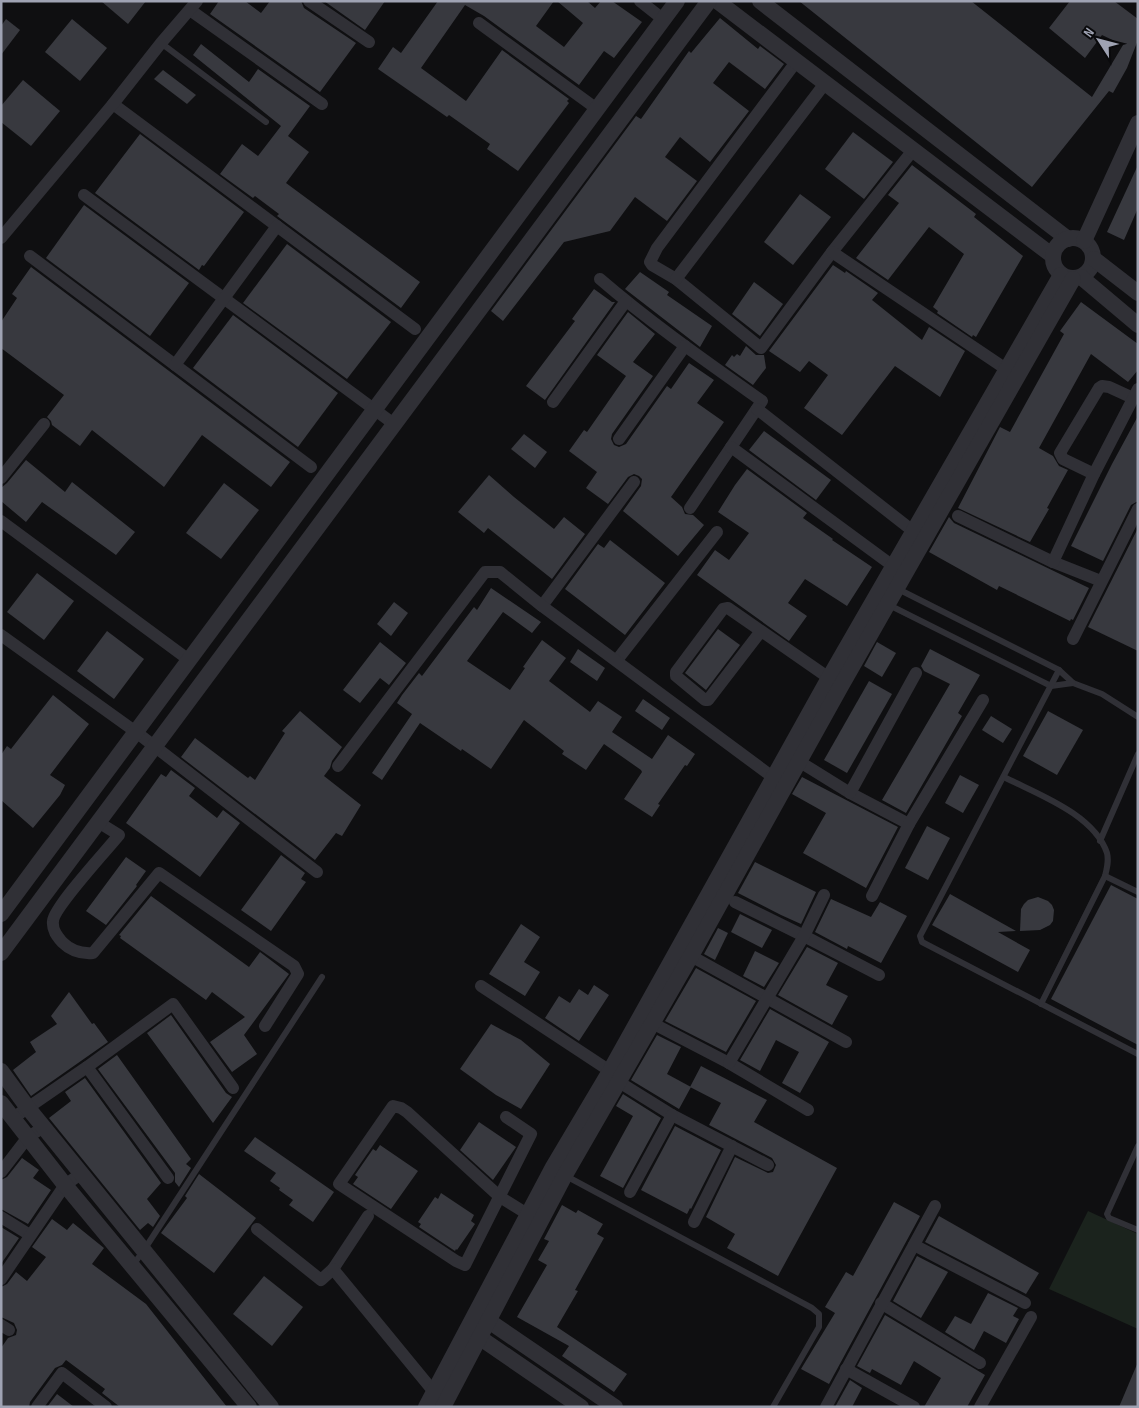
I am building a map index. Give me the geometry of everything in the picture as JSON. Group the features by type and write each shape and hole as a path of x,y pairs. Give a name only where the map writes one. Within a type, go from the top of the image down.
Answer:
{"street":[{"path":"309,1 369,42"},
{"path":"640,1 664,20"},
{"path":"1,914 677,1"},
{"path":"1,953 709,1"},
{"path":"717,1 1053,256"},
{"path":"760,1 1076,240 1091,248 1094,259 1090,270 1072,277 1006,369 893,566 890,586"},
{"path":"1,238 113,104 161,43 194,6 322,104"},
{"path":"478,23 597,109"},
{"path":"796,62 652,256 650,262 676,279 761,348 832,252 914,149"},
{"path":"676,279 826,82"},
{"path":"113,104 415,329"},
{"path":"1138,123 1076,240 1058,245 1053,256 1054,263 1138,325"},
{"path":"84,195 394,424"},
{"path":"175,364 277,226"},
{"path":"832,252 1006,369"},
{"path":"30,256 311,467"},
{"path":"1094,259 1138,293"},
{"path":"443,1407 474,1334 553,1167 652,1022 691,956 841,686 890,586 1072,277"},
{"path":"600,279 626,302 762,401 690,508"},
{"path":"553,402 626,302"},
{"path":"619,439 685,346"},
{"path":"1052,562 1135,394 1109,387 1102,386 1099,388 1060,453 1063,459 1094,474"},
{"path":"757,409 913,532"},
{"path":"1,478 44,424"},
{"path":"731,447 893,566"},
{"path":"542,606 634,482"},
{"path":"1073,639 1138,509"},
{"path":"958,516 1052,562 1101,581"},
{"path":"1,521 189,660"},
{"path":"616,660 717,532"},
{"path":"338,766 485,572 500,572 542,606 774,778"},
{"path":"483,1316 565,1175 614,1076 829,678 882,602"},
{"path":"761,631 708,700 705,700 676,676 676,672 725,608 728,608 829,678"},
{"path":"1,635 155,746 317,872"},
{"path":"850,794 916,673"},
{"path":"872,896 909,824 983,700"},
{"path":"800,762 850,794 909,824"},
{"path":"98,822 119,836 59,907 53,921 55,934 67,947 82,954 93,953 159,873 294,966 298,974 265,1026"},
{"path":"729,1063 804,936 824,895"},
{"path":"735,902 879,975"},
{"path":"691,956 768,997 846,1042"},
{"path":"481,986 672,1114 768,1165"},
{"path":"13,1118 173,1004 233,1088"},
{"path":"652,1022 729,1063 808,1110"},
{"path":"87,1067 168,1178"},
{"path":"1,1071 28,1108 271,1407"},
{"path":"1,1102 65,1185 249,1407"},
{"path":"506,1118 531,1134 500,1197 465,1265 456,1261 339,1184 394,1106 407,1112 500,1197 529,1215"},
{"path":"630,1192 672,1114"},
{"path":"1,1172 28,1137 44,1127"},
{"path":"694,1222 732,1146"},
{"path":"1,1279 65,1185 82,1173"},
{"path":"826,1407 935,1206"},
{"path":"257,1229 321,1280 333,1268 368,1216"},
{"path":"1,1217 30,1235"},
{"path":"914,1245 1025,1303"},
{"path":"333,1268 430,1400 474,1334"},
{"path":"881,1303 980,1363"},
{"path":"483,1316 615,1407"},
{"path":"980,1407 1031,1317"},
{"path":"474,1334 581,1407"},
{"path":"846,1369 914,1407"},
{"path":"37,1407 62,1373 106,1407"}],"lane":[{"path":"161,43 266,122"},
{"path":"890,586 1060,670 1073,682 1102,694 1138,717"},
{"path":"882,602 1051,686 1073,682"},
{"path":"1060,670 920,939 922,942 1138,1054"},
{"path":"1100,840 1138,754"},
{"path":"1004,777 1055,802 1078,816 1093,830 1107,853 1108,863 1105,876 1041,1004"},
{"path":"1105,876 1138,892"},
{"path":"133,1265 322,977"},
{"path":"1138,1146 1107,1214 1109,1218 1138,1230"},
{"path":"565,1175 812,1308 819,1314 819,1327 773,1407"}],"shaded area":[{"path":"1088,1211 1138,1234 1138,1329 1049,1289"}],"building":[{"path":"101,1 146,1 128,24"},
{"path":"219,1 245,1 261,13 270,1 301,1 304,8 356,43 320,92 210,14"},
{"path":"324,1 385,1 365,30"},
{"path":"438,1 554,1 536,26 564,47 583,23 557,1 587,1 595,8 601,1 612,1 642,22 614,58 604,51 579,85 484,16 465,5 421,68 466,101 502,50 569,99 567,101 569,103 518,171 487,149 490,144 378,69 393,47 401,53"},
{"path":"799,1 971,1 1092,97 1123,45 1102,35 1085,58 1049,28 1070,1 1114,1 1138,19 1138,40 1127,68 1113,93 1109,91 1032,187"},
{"path":"720,18 758,49 760,46 784,64 765,89 729,62 713,83 749,111 710,162 680,137 665,157 697,181 667,221 635,197 610,231 564,242 503,321 491,311 636,116 641,119 689,51 691,53"},
{"path":"6,19 20,30 1,55 1,26"},
{"path":"72,19 107,48 80,81 45,52"},
{"path":"201,44 249,82 258,69 310,106 288,136 309,152 286,183 420,282 401,308 277,216 279,214 255,196 253,198 220,174 242,144 258,156 281,126 193,55"},
{"path":"163,70 196,95 187,104 154,79"},
{"path":"23,80 60,111 31,146 1,122 1,106"},
{"path":"853,132 893,162 864,199 825,169"},
{"path":"140,134 244,212 199,270 95,193"},
{"path":"912,165 976,214 974,217 1023,256 976,337 973,335 972,337 937,313 938,311 933,307 964,254 929,227 888,280 856,258 899,203 888,195"},
{"path":"1138,165 1138,208 1124,240 1107,232"},
{"path":"800,194 831,217 793,265 764,242"},
{"path":"84,205 189,283 150,336 46,258"},
{"path":"287,244 391,322 347,379 243,303"},
{"path":"833,265 845,273 846,271 878,293 872,300 922,340 929,327 965,351 940,397 895,366 842,435 804,408 828,375 809,361 800,372 769,351"},
{"path":"31,267 290,462 271,487 202,435 164,487 92,430 80,446 52,425 47,417 64,395 1,348 1,322 17,298 12,294"},
{"path":"640,272 669,292 667,295 712,326 700,347 625,289"},
{"path":"754,282 783,304 760,336 732,314"},
{"path":"594,289 612,302 615,302 545,400 526,386 575,321 572,319"},
{"path":"1081,302 1138,344 1138,370 1128,382 1091,354 1039,448 1053,456 1059,466 1068,470 1030,542 958,508 1000,427 1010,432 1064,334 1060,331"},
{"path":"628,312 655,334 633,362 653,376 612,434 611,439 614,445 619,447 626,444 667,386 671,389 689,363 714,380 697,403 724,422 671,497 682,507 685,514 693,515 704,525 678,556 623,511 641,486 642,479 639,476 634,474 628,477 608,504 586,488 597,472 569,451 584,430 587,432 626,376 597,355"},
{"path":"233,315 338,393 298,447 193,368"},
{"path":"746,346 756,355 764,355 766,368 753,385 725,365 732,355 734,357 737,354 740,356"},
{"path":"1138,416 1138,501 1131,505 1103,561 1071,546"},
{"path":"764,431 831,480 816,500 749,450"},
{"path":"524,434 547,452 535,468 511,449"},
{"path":"26,460 65,492 72,482 135,532 116,555 42,502 26,522 1,501 1,488"},
{"path":"747,469 807,513 803,518 872,567 847,606 805,579 788,603 807,616 789,641 697,575 715,550 729,560 749,533 718,512"},
{"path":"489,475 554,529 564,517 585,534 552,579 488,528 484,533 458,512"},
{"path":"224,483 259,510 221,559 186,533"},
{"path":"949,517 954,523 1089,588 1073,620 1071,619 1070,621 999,586 997,590 929,552"},
{"path":"1138,528 1138,651 1088,627"},
{"path":"610,540 665,583 625,635 565,589 598,544 604,548"},
{"path":"37,573 74,601 44,640 7,612"},
{"path":"491,588 541,622 532,633 503,612 467,661 510,690 542,640 566,658 549,681 590,712 598,701 622,717 612,732 652,759 668,735 695,754 658,804 660,805 652,817 624,799 642,772 641,770 604,744 586,770 562,754 564,751 524,720 491,769 420,723 382,780 372,773 412,714 397,703 402,695 419,673 422,676 474,607 477,610"},
{"path":"394,602 408,613 391,636 377,624"},
{"path":"718,629 740,645 706,690 685,673"},
{"path":"107,631 144,659 114,699 77,671"},
{"path":"380,642 406,663 389,685 380,678 360,703 343,690"},
{"path":"877,642 896,653 882,677 864,666"},
{"path":"578,649 605,668 597,681 570,662"},
{"path":"930,649 980,675 958,713 962,716 906,813 882,800 950,684 924,671 921,666"},
{"path":"869,681 892,694 847,773 824,760"},
{"path":"53,695 89,724 50,775 65,785 60,795 33,828 1,800 1,755 7,746 11,749"},
{"path":"643,699 670,718 662,730 635,711"},
{"path":"300,711 342,747 324,776 361,805 342,836 336,833 315,860 181,757 195,738 248,778 250,776 255,780 285,733 282,731"},
{"path":"1048,711 1083,730 1057,775 1023,756"},
{"path":"991,716 1012,729 1003,743 982,730"},
{"path":"171,770 195,788 189,796 217,818 223,810 240,823 200,877 126,823 161,774 166,777"},
{"path":"960,775 979,785 963,813 945,803"},
{"path":"802,777 898,827 866,888 803,853 826,813 792,794"},
{"path":"927,826 950,838 928,880 905,868"},
{"path":"281,855 305,873 301,879 306,882 271,931 241,910"},
{"path":"126,857 146,871 137,886 106,925 86,911"},
{"path":"755,862 816,892 801,924 738,893"},
{"path":"1111,885 1138,899 1138,1045 1051,999"},
{"path":"950,894 1016,931 998,932 1030,950 1018,972 932,925"},
{"path":"151,896 249,967 260,952 289,974 244,1035 257,1054 232,1072 210,1042 245,1017 212,992 206,1000 120,938 121,936 119,935"},
{"path":"1038,897 1052,905 1054,910 1053,921 1050,925 1040,930 1020,931 1021,909 1028,900"},
{"path":"831,899 871,917 880,902 907,916 881,963 848,946 847,949 815,932"},
{"path":"740,914 772,930 762,948 731,932"},
{"path":"521,924 540,937 524,962 540,972 525,996 489,974"},
{"path":"718,928 728,933 715,960 704,954"},
{"path":"807,947 838,963 826,985 848,996 832,1025 778,995"},
{"path":"755,951 779,963 764,987 743,976"},
{"path":"696,968 756,1001 726,1052 665,1021"},
{"path":"594,985 609,995 579,1041 545,1018 559,996 570,1003 579,989 588,995"},
{"path":"69,992 92,1024 94,1023 108,1042 31,1096 13,1070 36,1052 30,1042 57,1024 51,1016"},
{"path":"770,1009 829,1042 800,1093 782,1083 799,1052 776,1040 760,1071 740,1060"},
{"path":"171,1015 226,1093 232,1097 213,1123 147,1033"},
{"path":"491,1024 521,1040 550,1064 521,1109 496,1095 460,1069"},
{"path":"657,1035 681,1047 667,1074 691,1087 679,1109 631,1080"},
{"path":"117,1055 191,1159 186,1164 191,1168 179,1187 175,1182 175,1173 98,1069"},
{"path":"701,1066 767,1100 754,1122 837,1168 778,1276 727,1248 735,1234 706,1217 735,1157 768,1173 773,1172 776,1165 772,1158 709,1125 721,1103 690,1087"},
{"path":"85,1078 161,1183 147,1199 160,1216 153,1227 148,1223 140,1230 49,1118 71,1101 65,1092"},
{"path":"623,1094 661,1118 623,1188 600,1176 633,1116 616,1106"},
{"path":"479,1122 516,1147 493,1180 460,1150"},
{"path":"675,1126 721,1150 687,1214 641,1190"},
{"path":"255,1137 334,1192 313,1222 289,1205 293,1200 270,1181 276,1173 244,1151"},
{"path":"380,1145 418,1171 391,1209 353,1184 358,1177 355,1175 373,1149 376,1151"},
{"path":"22,1158 39,1170 33,1178 51,1190 28,1224 1,1209 1,1180 7,1177"},
{"path":"199,1174 256,1218 214,1273 161,1233 187,1198 185,1196"},
{"path":"441,1193 474,1215 471,1221 475,1224 455,1251 419,1227 421,1224 418,1222 435,1197 438,1199"},
{"path":"894,1202 920,1216 829,1384 801,1369 835,1313 825,1307 846,1272 853,1276"},
{"path":"562,1205 576,1213 578,1210 603,1224 597,1234 604,1238 575,1290 578,1291 557,1327 627,1374 614,1392 562,1356 569,1346 517,1317 547,1265 538,1260 549,1241 544,1239"},
{"path":"939,1216 1039,1273 1026,1294 925,1242"},
{"path":"52,1219 67,1230 73,1223 104,1248 92,1264 146,1304 227,1407 120,1407 102,1393 105,1389 66,1360 62,1365 55,1368 30,1402 29,1407 1,1407 1,1348 8,1338 16,1335 17,1330 14,1323 1,1317 1,1287 7,1284 16,1272 27,1281 46,1257 32,1247"},
{"path":"1,1227 19,1238 1,1264"},
{"path":"917,1256 948,1272 921,1318 893,1301"},
{"path":"264,1276 303,1307 272,1346 233,1314"},
{"path":"988,1293 1018,1308 1013,1316 1019,1319 1006,1343 984,1331 974,1350 945,1332 955,1316 971,1324"},
{"path":"885,1315 985,1375 967,1407 924,1407 941,1378 914,1361 901,1385 872,1369 870,1373 857,1366"},
{"path":"1138,1362 1138,1407 1119,1407"},
{"path":"850,1380 862,1388 852,1407 835,1407"},
{"path":"57,1394 74,1407 47,1407"}]}
